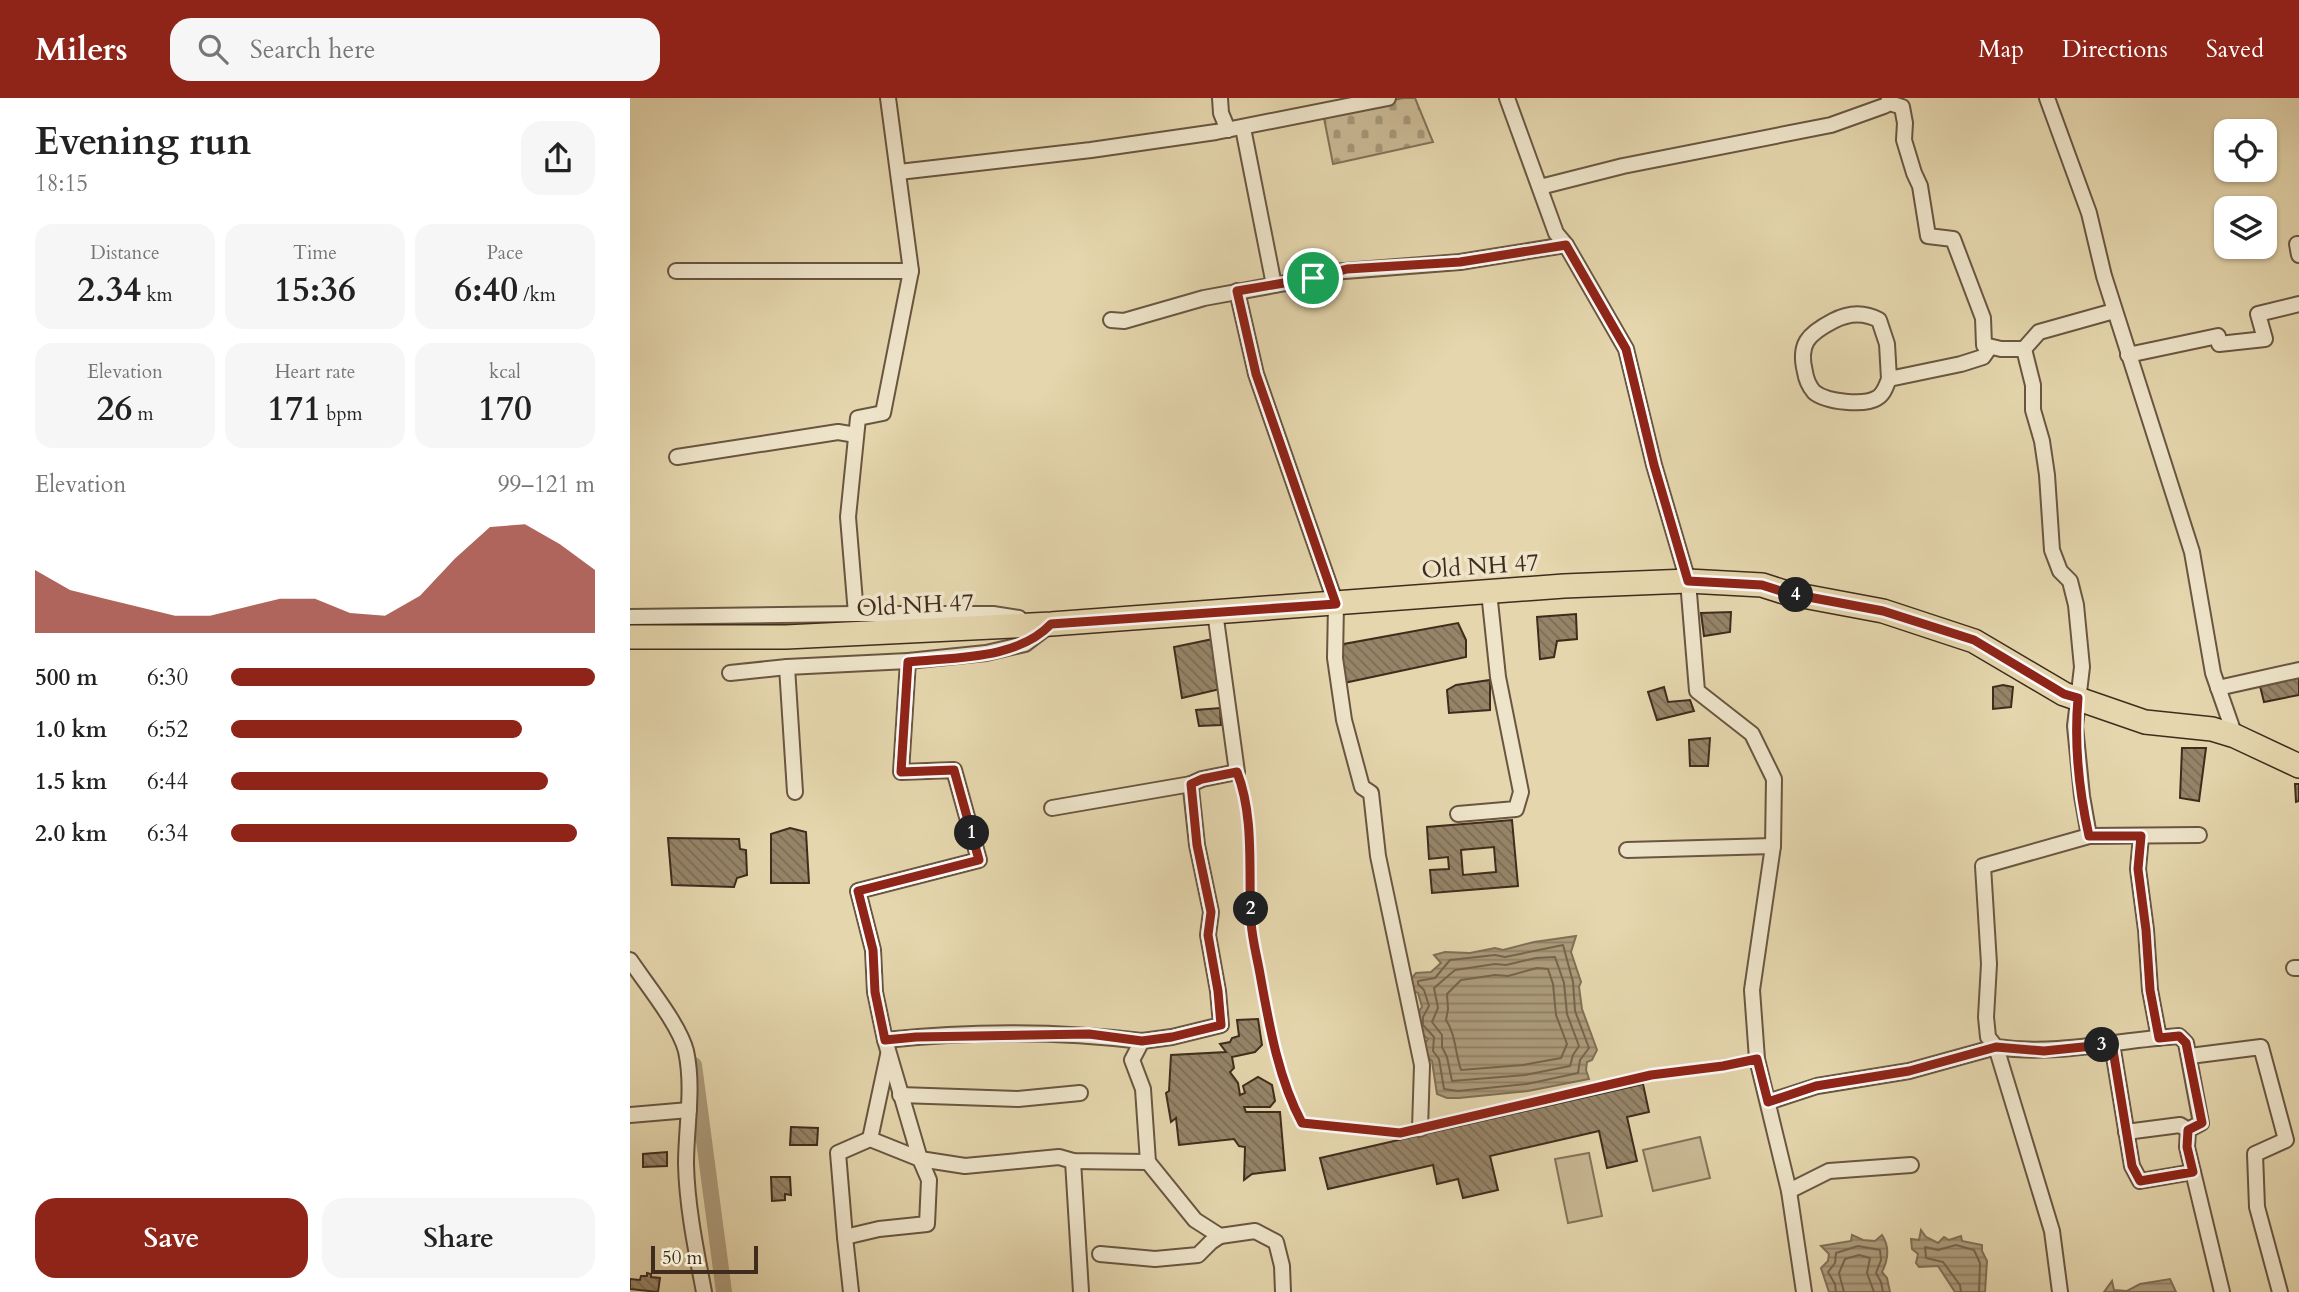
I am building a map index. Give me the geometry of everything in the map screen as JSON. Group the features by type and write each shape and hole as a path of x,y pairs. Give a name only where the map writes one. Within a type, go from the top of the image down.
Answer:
{"main road":[{"name":"Old NH 47","path":"630,637 786,637 1051,624 1489,592 1688,581 1762,585 1787,593 1883,611 1974,640 2064,694 2145,722 2212,729 2235,736 2299,766"}],"street":[{"path":"856,614 848,517 858,418 883,413 911,271 900,172 888,98"},
{"path":"1220,98 1221,113 1236,129 1274,285"},
{"path":"900,172 1091,150 1236,129 1388,98"},
{"path":"1507,98 1556,233 1566,245 1626,349 1654,465 1688,581 1697,691 1752,734 1774,779 1773,846 1752,990 1757,1059 1789,1191 1804,1292"},
{"path":"2047,98 2089,213 2114,311 2192,552 2213,673 2235,736"},
{"path":"1539,187 1831,124 1889,100 1902,107 1904,140 1920,186 1928,236 1953,239 1983,318 1984,345 2001,349 2024,349 2039,332 2114,311"},
{"path":"2299,244 2299,255"},
{"path":"1111,320 1124,321 1237,291 1313,278 1347,269 1460,262 1566,245"},
{"path":"676,271 911,271"},
{"path":"1237,291 1256,374 1336,604 1335,658 1344,720 1362,787 1371,793 1378,856 1422,1065 1420,1129"},
{"path":"2128,355 2218,336 2219,344 2265,339 2258,314 2299,304"},
{"path":"1889,379 1887,344 1879,320 1868,314 1851,314 1833,321 1806,341 1801,350 1807,382 1815,393 1848,402 1868,401 1879,397 1889,379 1983,357 1990,347"},
{"path":"2024,349 2033,385 2034,410 2047,475 2052,550 2060,571 2070,581 2076,605 2082,667 2076,726 2089,836"},
{"path":"677,457 838,432 856,435"},
{"path":"1458,814 1516,809 1521,792 1498,677 1489,592"},
{"path":"1052,808 1191,784 1237,772 1215,612"},
{"path":"630,617 993,614 1051,624"},
{"path":"730,673 788,667 908,662 986,653 1025,644 1051,624"},
{"path":"845,1237 879,1229 927,1223 929,1180 920,1159 886,1047 875,992 873,950 858,891 979,860 954,770 901,772 908,662"},
{"path":"788,667 795,792"},
{"path":"2218,688 2299,670"},
{"path":"886,1047 916,1037 1089,1034 1142,1041 1221,1025 1208,935 1211,912 1197,845 1191,784"},
{"path":"2060,1292 2052,1231 1996,1047 1988,1037 1986,1017 1989,964 1983,866 2089,836 2199,835"},
{"path":"2141,836 2138,869 2150,990 2159,1038"},
{"path":"1627,850 1773,846"},
{"path":"630,960 669,1017 685,1049 689,1076 686,1165 690,1215 704,1292"},
{"path":"1768,1102 1816,1086 1909,1071 1996,1047 2044,1051 2179,1036 2186,1043 2190,1056 2202,1123 2188,1130"},
{"path":"1142,1041 1132,1060 1143,1089 1148,1162 1195,1220 1220,1236"},
{"path":"2112,1044 2132,1166 2140,1181 2193,1172"},
{"path":"870,1139 886,1047"},
{"path":"2190,1056 2261,1047 2292,1138 2255,1154 2257,1208 2280,1292"},
{"path":"900,1095 1018,1099 1080,1093"},
{"path":"630,1115 689,1110"},
{"path":"2126,1132 2180,1125 2188,1130"},
{"path":"2188,1130 2187,1147 2222,1292"},
{"path":"851,1292 838,1153 870,1139 920,1159 965,1166 1059,1157 1073,1161 1148,1162"},
{"path":"1073,1161 1081,1292"},
{"path":"1789,1191 1829,1171 1911,1165"},
{"path":"1100,1254 1155,1259 1199,1255 1210,1242 1220,1236 1255,1231 1276,1242 1282,1266 1283,1292"}],"lane":[{"path":"1237,772 1244,791 1249,842 1251,924 1270,1034 1295,1110 1302,1123 1400,1133 1651,1075 1757,1059"}],"green space":[{"path":"1415,98 1433,142 1333,164 1323,113"},
{"path":"1700,1137 1710,1178 1653,1191 1643,1150"},
{"path":"1589,1153 1602,1216 1568,1223 1555,1159"}],"water":[{"path":"1576,936 1571,952 1581,982 1579,987 1582,1009 1597,1050 1592,1060 1587,1062 1589,1079 1528,1091 1459,1098 1447,1098 1437,1094 1432,1061 1423,1053 1428,1039 1423,1035 1416,1015 1422,1007 1418,993 1409,989 1410,980 1416,973 1431,972 1441,963 1434,955 1445,952 1470,953 1495,948 1503,950"},
{"path":"1921,1230 1926,1237 1938,1243 1944,1237 1949,1240 1961,1236 1962,1241 1982,1245 1987,1261 1985,1292 1955,1292 1938,1266 1919,1267 1916,1263 1918,1254 1912,1249 1911,1239 1919,1240"},
{"path":"1852,1235 1875,1241 1882,1235 1887,1254 1882,1272 1887,1278 1890,1292 1829,1292 1821,1268 1828,1261 1829,1254 1821,1246 1851,1241"},
{"path":"2170,1279 2176,1292 2104,1292 2112,1281 2114,1290 2127,1291 2140,1284"}],"building":[{"path":"1731,612 1730,632 1704,636 1701,613"},
{"path":"1576,614 1577,639 1557,641 1554,657 1540,659 1537,617"},
{"path":"1458,623 1466,640 1466,657 1344,683 1340,652 1344,644"},
{"path":"1213,639 1220,689 1182,698 1174,647"},
{"path":"2299,673 2299,695 2264,702 2259,682"},
{"path":"1490,680 1490,710 1449,713 1447,690 1456,685"},
{"path":"1664,687 1668,702 1690,700 1694,711 1657,720 1648,692"},
{"path":"1993,687 2013,687 2011,707 1993,709"},
{"path":"1220,708 1221,725 1199,726 1196,710"},
{"path":"1710,738 1708,766 1690,766 1689,740"},
{"path":"2182,748 2206,748 2199,801 2180,798"},
{"path":"2295,784 2299,784 2299,801 2296,802"},
{"path":"1512,820 1518,886 1432,893 1430,870 1449,869 1448,857 1429,859 1427,827","holes":["1494,847 1496,872 1463,875 1461,850"]},
{"path":"790,828 806,832 809,883 771,883 771,834"},
{"path":"668,838 739,839 740,849 746,850 747,875 737,878 734,887 672,885"},
{"path":"1258,1019 1262,1045 1255,1052 1232,1057 1234,1068 1230,1072 1238,1083 1240,1095 1245,1093 1243,1086 1258,1077 1272,1085 1275,1101 1270,1107 1244,1107 1246,1112 1280,1112 1285,1170 1252,1174 1244,1180 1245,1147 1239,1146 1234,1139 1179,1145 1176,1118 1171,1122 1166,1093 1169,1091 1171,1055 1226,1052 1220,1044 1239,1036 1237,1020"},
{"path":"1643,1084 1649,1112 1627,1117 1637,1161 1607,1168 1599,1131 1490,1156 1498,1190 1463,1198 1458,1179 1437,1184 1433,1165 1328,1189 1320,1158"},
{"path":"791,1127 818,1128 817,1145 790,1145"},
{"path":"667,1152 667,1166 643,1167 643,1154"},
{"path":"771,1177 790,1177 791,1195 785,1194 785,1200 772,1201"},
{"path":"647,1273 651,1274 651,1277 660,1278 658,1292 630,1289 630,1279 640,1280 641,1276 647,1276"}],"waterway":[{"path":"694,1065 724,1292"}],"route":[{"path":"1566,245 1626,349 1654,465 1688,581 1762,585 1787,593 1883,611 1974,640 2064,694 2078,698 2078,758 2089,836 2141,836 2138,869 2150,990 2159,1038 2179,1036 2186,1043 2199,1101 2202,1123 2188,1130 2187,1147 2193,1172 2140,1181 2132,1166 2112,1044 2044,1051 1996,1047 1909,1071 1816,1086 1768,1102 1757,1059 1651,1075 1400,1133 1302,1123 1295,1110 1270,1034 1251,924 1249,842 1244,791 1237,772 1191,784 1197,845 1211,912 1208,935 1221,1025 1142,1041 1089,1034 885,1040 875,992 873,950 858,891 979,860 954,770 901,772 908,662 986,653 1025,644 1051,624 1336,604 1256,374 1237,291 1313,278 1347,269 1460,262 1566,245"}]}
